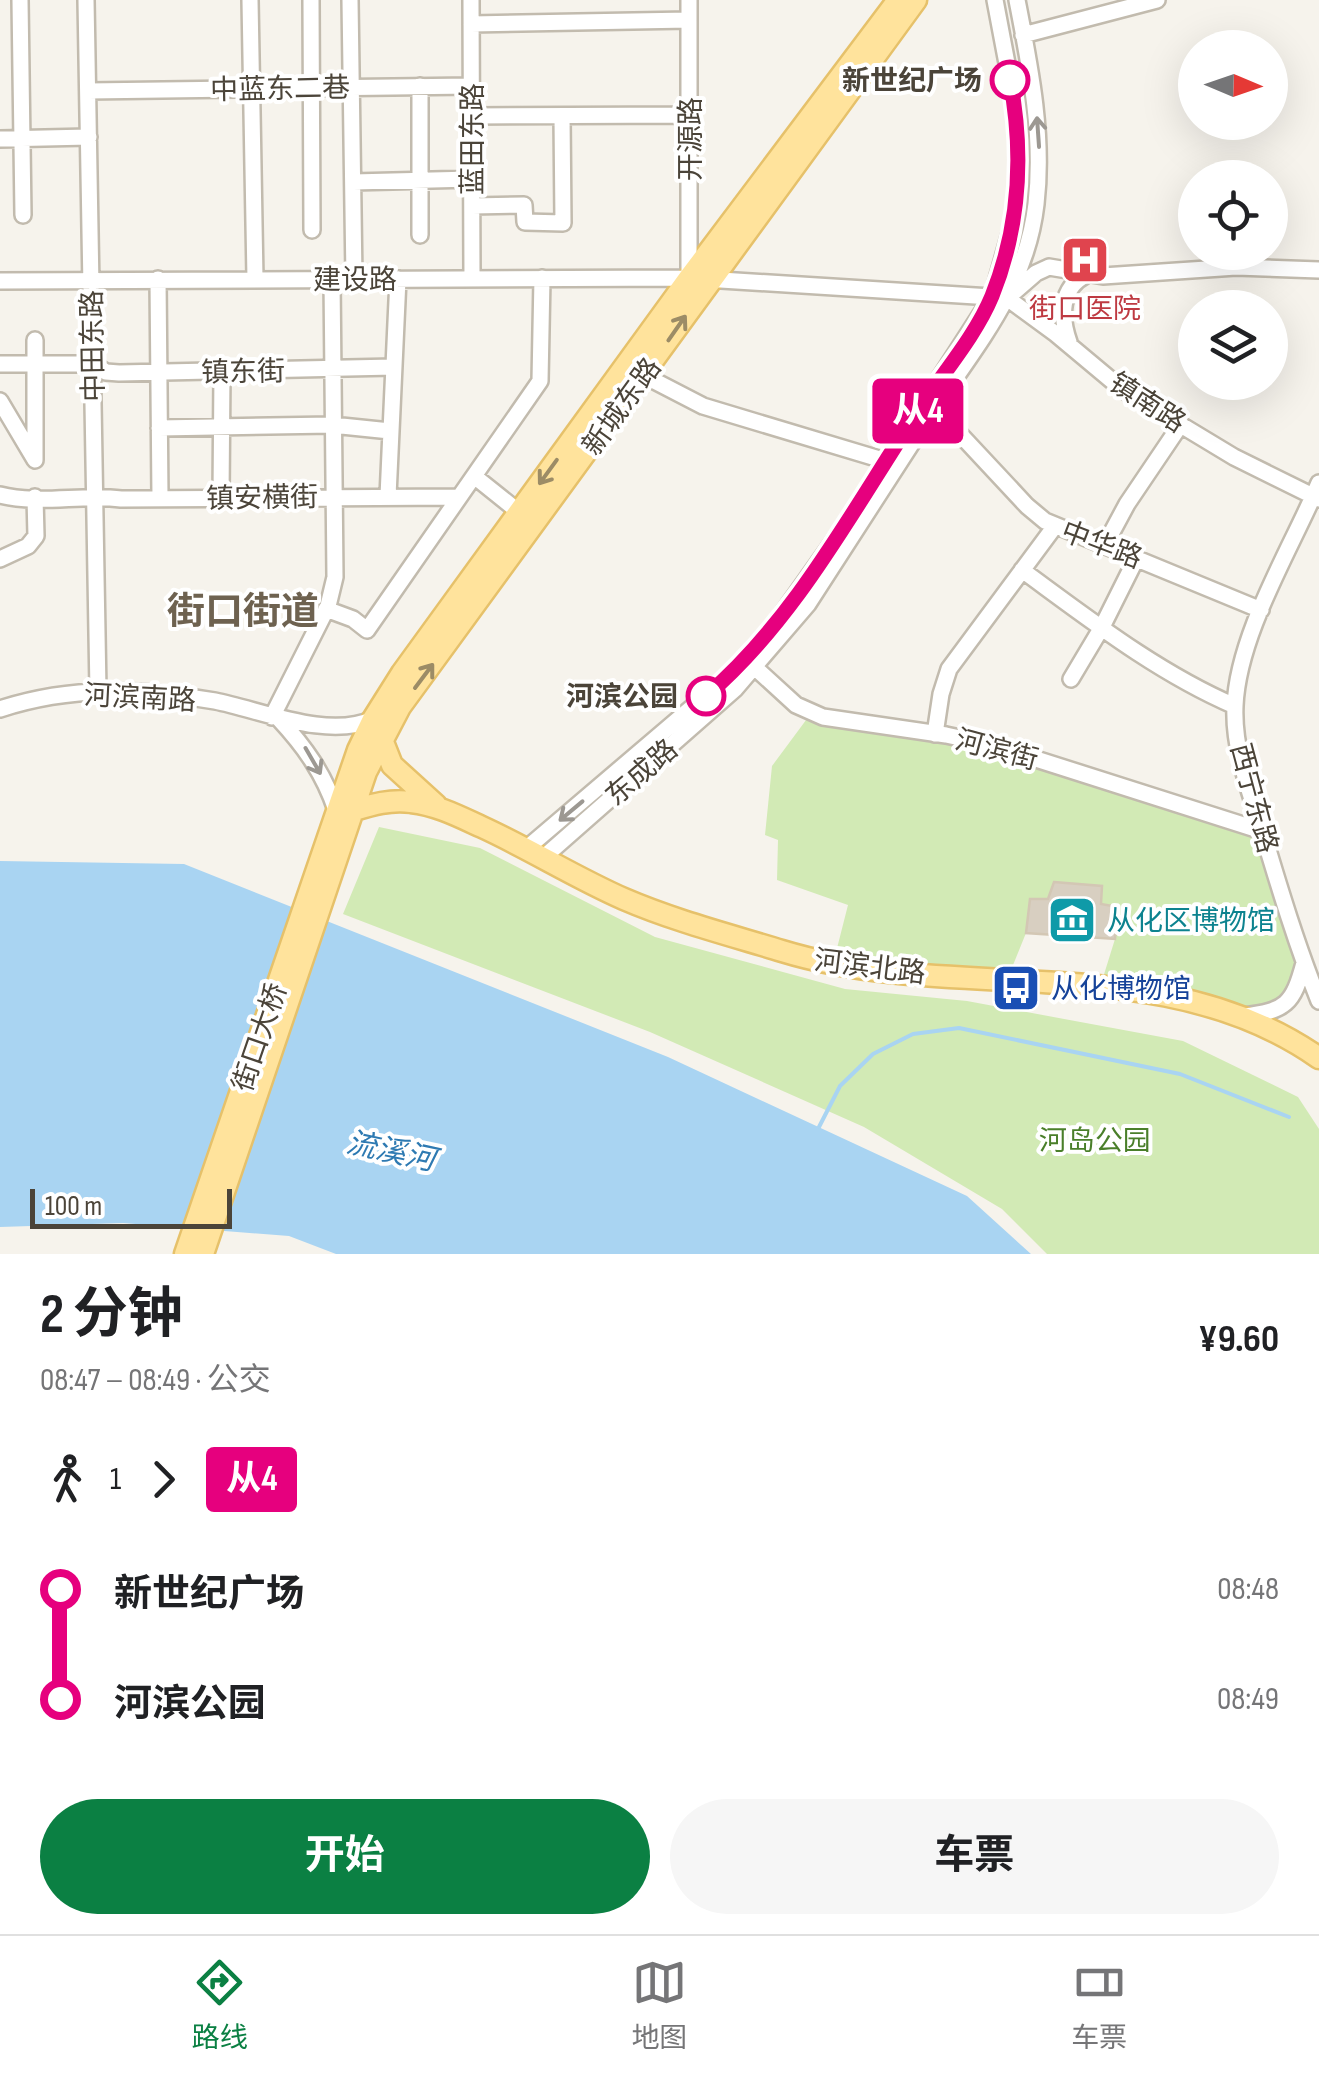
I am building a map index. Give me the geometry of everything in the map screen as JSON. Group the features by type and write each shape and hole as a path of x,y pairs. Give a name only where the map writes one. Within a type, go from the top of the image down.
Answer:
{"main road":[{"name":"新城东路","path":"377,728 400,707 643,375 700,279 898,0"},
{"name":"新城东路","path":"342,816 402,672 519,512 916,0"},
{"name":"河滨北路","path":"377,728 392,766 438,806 622,898 811,960 879,972 1116,986 1243,1016 1319,1058"},
{"name":"河滨北路","path":"342,816 392,801 438,806"},
{"name":"街口大桥","path":"186,1254 342,816"},
{"name":"街口大桥","path":"203,1254 342,816"}],"street":[{"path":"20,0 24,215"},
{"name":"中田东路","path":"86,0 98,691"},
{"path":"250,0 255,279"},
{"path":"311,0 312,230"},
{"path":"350,0 354,279"},
{"name":"蓝田东路","path":"471,0 472,278"},
{"name":"开源路","path":"689,0 700,279"},
{"name":"东成路","path":"996,0 1016,111 1020,163 999,298"},
{"name":"东成路","path":"536,852 735,689 886,461 931,402 978,350 1031,235 1039,176 1038,122 1017,0"},
{"path":"1024,35 1157,0"},
{"path":"471,24 689,20"},
{"path":"420,86 420,235"},
{"name":"中蓝东二巷","path":"88,90 472,86"},
{"path":"472,116 691,115"},
{"path":"472,206 524,204 525,222 563,222 562,116"},
{"path":"0,139 89,136"},
{"path":"353,182 472,179"},
{"path":"999,298 1049,267 1086,276 1236,267 1319,270"},
{"path":"1070,346 1060,320 1074,281 1086,276"},
{"path":"326,609 367,630 540,381 542,278"},
{"path":"158,279 160,498"},
{"name":"镇安横街","path":"0,495 332,496 332,279"},
{"path":"388,496 398,279"},
{"name":"建设路","path":"0,281 700,279 999,298"},
{"name":"镇南路","path":"999,298 1070,346 1123,390 1234,457 1317,493"},
{"path":"0,402 35,460 35,340"},
{"name":"镇东街","path":"0,364 93,364 106,372 394,367"},
{"path":"221,497 222,371"},
{"path":"643,375 702,406 886,461"},
{"name":"东成路","path":"750,663 808,604 931,402"},
{"name":"中华路","path":"931,402 1027,506 1055,526 1261,610"},
{"path":"1106,545 1181,424"},
{"path":"159,428 332,426 390,430"},
{"path":"474,476 519,512"},
{"name":"西宁东路","path":"1317,493 1261,610 1244,661 1235,706 1241,764 1319,1001"},
{"path":"342,816 306,747 276,718 326,609 336,578 332,496 458,497"},
{"path":"0,560 28,546 36,536 35,498"},
{"path":"935,734 941,694 950,668 1055,526"},
{"path":"1071,678 1137,557"},
{"path":"1022,570 1179,677 1235,706"},
{"name":"河滨街","path":"750,663 796,705 824,718 992,745 1262,831"},
{"name":"河滨南路","path":"0,709 36,697 98,691 201,699 276,718 377,728"},
{"path":"1243,1016 1284,1006 1296,992 1304,963"}],"green space":[{"path":"812,712 946,735 1262,831 1304,963 1296,992 1263,1014 1101,984 1115,939 1118,907 1101,904 1102,886 1054,882 1026,933 1007,980 833,964 848,905 777,880 778,840 765,835 772,766"},
{"name":"河岛公园","path":"379,827 480,848 655,937 845,989 967,1001 1183,1041 1298,1097 1319,1129 1319,1254 1047,1254 1002,1209 864,1127 650,1032 343,914"}],"water":[{"name":"流溪河","path":"0,861 184,864 668,1057 967,1196 1031,1254 336,1254 289,1236 123,1223 0,1227"}],"building":[{"name":"从化区博物馆","path":"1054,882 1102,886 1101,904 1118,907 1115,939 1026,933 1030,899 1048,899"}],"waterway":[{"path":"819,1127 840,1086 873,1054 913,1034 959,1028 1180,1074 1289,1117"}],"bus line":[{"name":"从4","path":"706,696 751,651 809,578 992,297 1014,219 1020,163 1010,80"}],"place":[{"name":"新世纪广场","path":"1010,80"},
{"name":"街口医院","path":"1085,260"},
{"name":"河滨公园","path":"706,696"},
{"name":"从化区博物馆","path":"1072,920"},
{"name":"从化博物馆","path":"1016,988"}],"district":[{"name":"街口街道","path":"243,611"}]}
